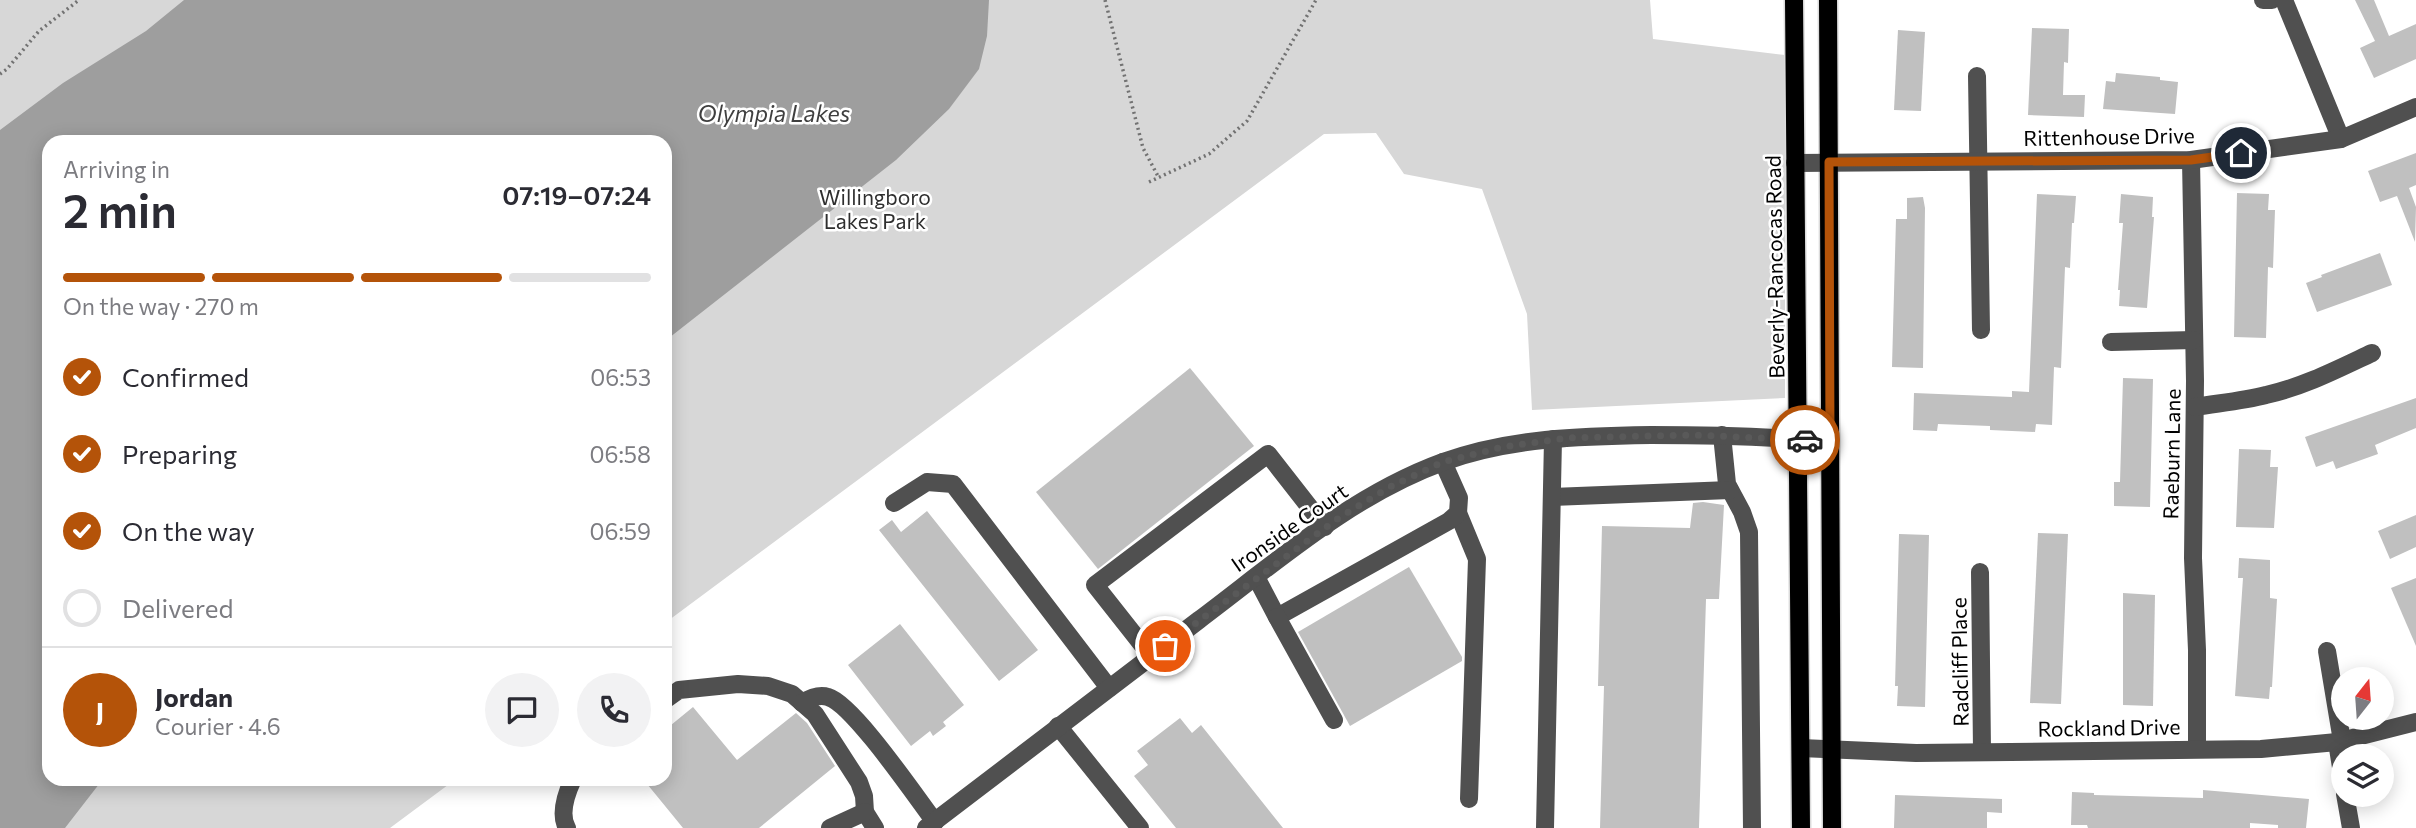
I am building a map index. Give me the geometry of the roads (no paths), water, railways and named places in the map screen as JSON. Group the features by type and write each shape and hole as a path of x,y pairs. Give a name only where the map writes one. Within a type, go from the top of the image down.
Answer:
{"main road":[{"name":"Beverly-Rancocas Road","path":"1794,0 1801,828"},
{"path":"1828,0 1832,828"}],"street":[{"path":"2263,0 2272,0"},
{"path":"2284,0 2341,139"},
{"path":"1977,76 1981,330"},
{"name":"Rittenhouse Drive","path":"1795,163 2191,160 2341,139 2416,107"},
{"name":"Raeburn Lane","path":"2191,160 2197,749"},
{"path":"2111,342 2194,340"},
{"path":"2195,407 2265,396 2372,354"},
{"name":"Ironside Court","path":"930,825 1325,527 1390,487 1443,462 1493,449 1553,439 1631,435 1723,435 1830,442"},
{"path":"1723,435 1727,484 1749,532 1752,828"},
{"path":"1545,828 1553,439"},
{"path":"1151,656 1095,585 1268,454 1325,527"},
{"path":"1443,462 1460,498 1458,513 1477,559 1469,799"},
{"path":"894,503 927,482 953,484 1109,688"},
{"path":"1552,497 1730,490"},
{"path":"1277,617 1449,522 1458,513"},
{"name":"Radcliff Place","path":"1980,572 1982,751"},
{"path":"1256,577 1334,720"},
{"path":"2327,651 2340,742"},
{"path":"672,695 738,684 768,686 792,694 815,713 859,782 864,796 865,812 875,828"},
{"path":"802,703 812,697 828,696 843,705 859,721 930,825"},
{"name":"Rockland Drive","path":"1801,748 1916,753 2261,749 2340,742 2416,722"},
{"path":"1058,726 1140,828"},
{"path":"567,828 564,822 565,800 570,786"},
{"path":"2348,807 2351,828"},
{"path":"830,828 865,812"}],"water":[{"name":"Olympia Lakes","path":"184,0 989,0 987,36 979,69 949,109 896,160 672,336 672,135 42,135 42,786 98,786 65,828 0,828 0,130 63,83 146,31"}],"park label":[{"name":"Willingboro Lakes Park","path":"875,208"}]}
